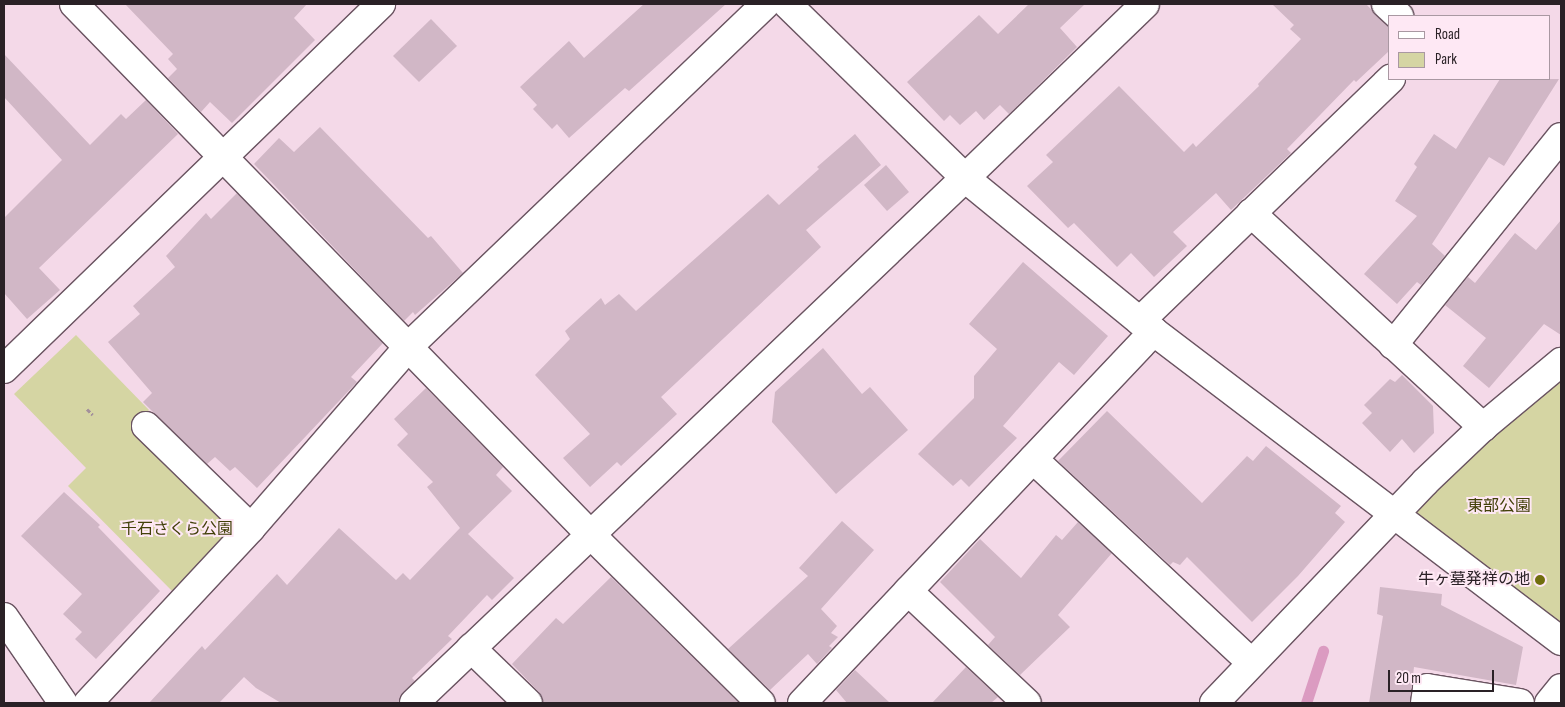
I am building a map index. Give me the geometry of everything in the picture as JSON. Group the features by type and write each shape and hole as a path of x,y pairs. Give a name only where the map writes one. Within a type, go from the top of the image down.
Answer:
{"street":[{"path":"74,4 590,534 761,703"},
{"path":"4,369 381,4"},
{"path":"88,703 251,528 409,346 766,4"},
{"path":"787,4 965,178 1147,326 1561,640"},
{"path":"414,703 1145,4"},
{"path":"1386,4 1398,15"},
{"path":"802,703 1033,459 1147,326 1251,213 1390,80"},
{"path":"1393,345 1561,137"},
{"path":"1251,213 1483,427"},
{"path":"1214,703 1394,513 1483,427 1561,362"},
{"path":"146,426 251,528"},
{"path":"1033,459 1251,662"},
{"path":"908,591 1027,703"},
{"path":"4,617 63,703"},
{"path":"471,648 528,703"},
{"path":"1425,703 1427,688 1520,703"},
{"path":"1550,703 1561,688"}],"path":[{"path":"86,409 93,416"}],"green space":[{"name":"千石さくら公園","path":"76,335 149,410 136,423 243,530 177,596 68,486 86,468 14,394"},
{"name":"東部公園","path":"1561,366 1561,634 1403,513"}],"building":[{"path":"125,4 307,4 294,18 315,40 232,123 210,102 201,112 168,78 177,69 168,59 173,54"},
{"path":"644,4 726,4 629,91 625,88 569,138 557,124 552,129 533,109 537,105 520,87 569,41 584,58"},
{"path":"1029,4 1085,4 1060,28 1077,47 1009,114 1000,105 984,120 976,111 960,125 950,115 944,121 907,82 979,15 998,34"},
{"path":"1272,4 1366,4 1388,27 1388,52 1356,82 1354,80 1287,149 1291,153 1231,210 1216,193 1173,232 1187,246 1154,277 1131,253 1117,267 1074,223 1068,228 1027,186 1053,162 1046,155 1119,86 1184,152 1193,143 1196,147 1259,86 1258,84 1301,39 1290,29 1294,25"},
{"path":"431,19 457,46 419,82 393,56"},
{"path":"4,54 90,145 121,114 126,119 146,100 178,134 39,268 60,290 27,319 4,293 4,218 62,160 4,97"},
{"path":"1559,79 1504,166 1489,157 1432,244 1445,256 1421,285 1417,282 1397,304 1364,274 1417,216 1395,201 1417,167 1414,164 1434,134 1456,149 1499,80"},
{"path":"320,127 428,238 431,236 463,273 415,315 413,312 404,321 254,164 279,138 294,152"},
{"path":"855,134 881,165 806,230 821,247 661,397 677,414 621,466 617,462 590,487 563,458 590,434 535,375 570,339 565,331 601,298 605,305 619,294 636,311 768,194 779,205 819,169 817,167"},
{"path":"886,165 909,192 887,211 864,185"},
{"path":"237,193 383,343 351,377 357,382 257,488 235,467 230,471 215,457 207,464 155,414 143,402 152,393 108,342 140,314 133,306 175,267 166,256 206,213 211,219"},
{"path":"1561,220 1561,335 1544,324 1489,388 1463,366 1486,338 1445,305 1468,277 1475,283 1515,233 1536,250"},
{"path":"1023,262 1108,336 1074,375 1059,362 1003,426 1017,438 969,487 961,479 953,486 918,454 974,398 974,376 997,349 969,324"},
{"path":"823,348 862,394 870,387 908,430 836,494 772,422 775,392"},
{"path":"1402,375 1433,406 1434,433 1414,453 1402,439 1390,452 1362,423 1372,413 1364,405 1390,379 1395,382"},
{"path":"426,388 503,467 496,475 512,491 468,534 514,578 492,600 487,595 448,636 452,639 412,678 415,681 403,692 399,703 281,703 256,688 244,677 219,703 149,703 202,646 205,650 277,574 287,585 339,528 396,580 403,573 410,580 460,528 427,487 433,482 397,445 408,434 394,419"},
{"path":"1107,411 1202,503 1247,456 1253,461 1266,446 1341,506 1335,513 1345,522 1298,576 1252,622 1187,557 1180,565 1173,562 1170,565 1058,461"},
{"path":"64,492 100,525 98,527 160,591 96,659 75,639 82,632 63,614 82,594 21,536"},
{"path":"842,521 874,550 821,609 837,626 831,633 838,637 829,646 832,648 817,664 808,654 770,690 728,649 808,576 799,568"},
{"path":"1078,522 1112,553 1058,615 1070,627 1020,675 988,645 995,637 940,582 980,539 1021,578 1056,535 1062,540"},
{"path":"611,577 739,703 543,703 539,692 512,664 556,618 563,624"},
{"path":"1380,587 1442,594 1441,605 1523,647 1516,685 1414,667 1410,703 1369,703 1383,616 1377,614"},
{"path":"966,667 998,697 991,703 932,703"},
{"path":"855,670 890,703 847,703 836,690"}],"waterway":[{"path":"1306,703 1323,651"}],"place":[{"name":"牛ヶ墓発祥の地","path":"1540,580"}]}
